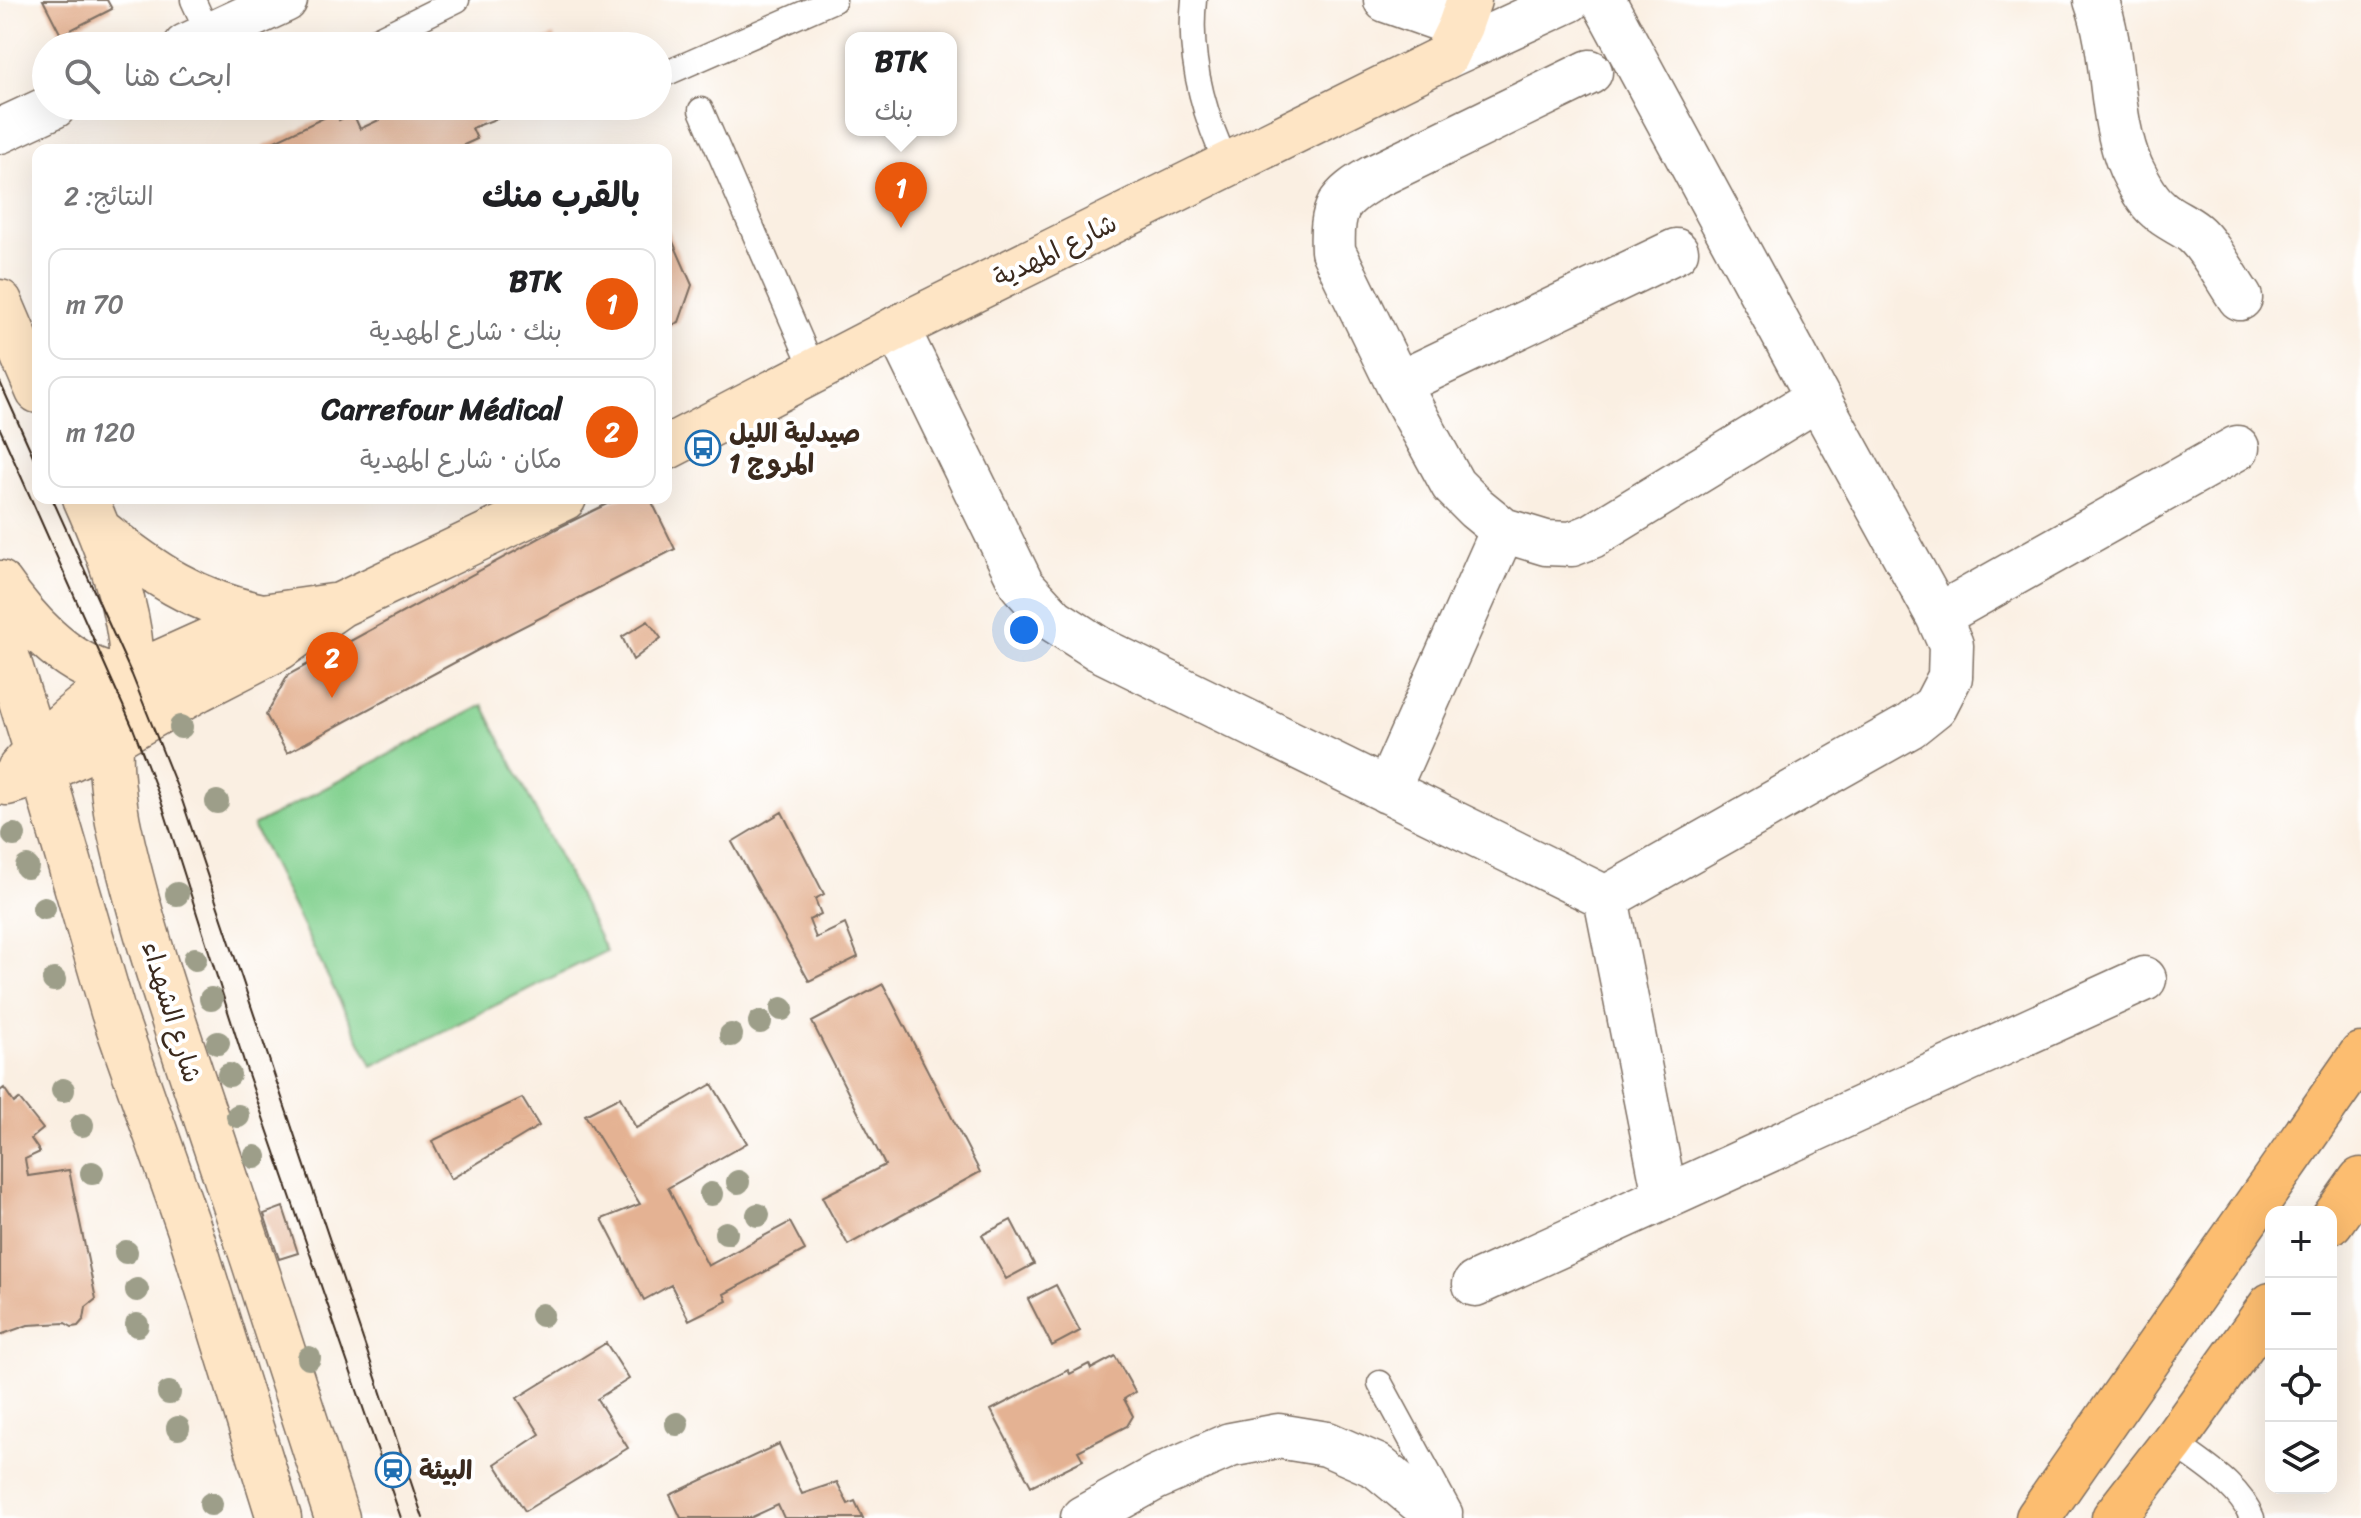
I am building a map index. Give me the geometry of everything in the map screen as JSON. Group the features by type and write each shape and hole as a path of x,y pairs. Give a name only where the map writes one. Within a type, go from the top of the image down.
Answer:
{"highway":[{"path":"2038,1518 2361,1055"},
{"path":"2337,1214 2361,1180"},
{"path":"2114,1518 2265,1313"}],"main road":[{"name":"شارع المهدية","path":"672,445 897,328 1228,166 1458,27"},
{"path":"0,302 32,377"},
{"path":"22,774 112,739 279,648 340,605 551,504"},
{"path":"92,514 139,562 184,590 231,610 263,616"},
{"name":"شارع الشهداء","path":"92,514 130,640 132,675 112,739 113,782 119,826 173,1020 337,1518"},
{"path":"0,583 16,606 46,637 82,664 109,675 132,675 199,689"},
{"path":"22,774 63,722 132,675 263,616 340,605"},
{"name":"شارع الشهداء","path":"0,633 22,774 113,1012 189,1228 279,1518"}],"street":[{"path":"196,27 285,0"},
{"path":"1386,0 1458,27 1569,0"},
{"path":"1603,0 1951,645 1950,677 1935,706 1910,726 1606,898"},
{"path":"2096,0 2108,55 2114,108 2132,170 2157,209 2195,234 2240,298"},
{"path":"1590,72 1374,177 1348,192 1338,206 1332,228 1333,251 1398,384 1453,485 1503,530 1546,543 1572,544 1592,536 1818,398"},
{"path":"0,131 32,116"},
{"path":"1398,384 1676,251"},
{"path":"897,328 1022,585 1054,620 1099,649 1606,898"},
{"path":"1938,616 2237,448"},
{"path":"1387,791 1503,530"},
{"path":"1606,898 1665,1196"},
{"path":"1475,1284 2144,979"},
{"path":"1083,1518 1155,1478 1230,1445 1278,1436 1327,1444 1377,1466 1440,1518"}],"lane":[{"path":"392,32 457,0"},
{"path":"672,71 834,0"},
{"path":"1194,0 1193,42 1197,74 1214,136 1228,166"},
{"path":"701,110 814,371"},
{"path":"1380,1383 1453,1518"},
{"path":"2173,1442 2230,1485 2243,1499 2252,1518"}],"green space":[{"path":"483,705 606,951 372,1066 253,826"}],"building":[{"path":"43,0 107,0 112,9 67,32 59,32"},
{"path":"319,120 356,120 360,129 379,120 493,120 472,128 477,139 466,144 268,144"},
{"path":"672,240 692,285 679,322 672,325"},
{"path":"607,504 653,504 675,549 491,643 287,753 266,715 288,675"},
{"path":"648,621 661,638 633,660 622,637"},
{"path":"782,812 824,894 815,899 821,914 809,920 816,938 845,924 858,957 809,981 732,842"},
{"path":"883,984 980,1172 848,1245 822,1197 885,1165 812,1022"},
{"path":"712,1084 747,1143 668,1188 708,1266 790,1222 805,1250 724,1294 727,1301 689,1320 671,1285 644,1300 602,1219 640,1204 585,1115 620,1097 636,1128"},
{"path":"4,1088 14,1103 19,1099 43,1129 31,1139 40,1152 25,1159 28,1176 69,1170 96,1299 86,1307 84,1319 78,1326 65,1323 28,1325 0,1335 0,1091"},
{"path":"522,1098 539,1126 451,1179 432,1141"},
{"path":"283,1207 298,1253 279,1259 264,1214"},
{"path":"1011,1220 1034,1264 1006,1279 982,1235"},
{"path":"1056,1285 1080,1331 1052,1346 1028,1299"},
{"path":"606,1343 629,1379 597,1399 628,1448 525,1511 495,1464 540,1434 517,1398"},
{"path":"1115,1356 1135,1392 1124,1399 1133,1416 1127,1426 1078,1451 1083,1460 1031,1486 991,1410 1068,1370 1070,1374 1089,1364 1091,1369"},
{"path":"779,1444 802,1494 837,1482 848,1504 855,1501 863,1518 784,1518 778,1505 750,1518 681,1518 670,1495"}],"tram line":[{"path":"0,382 32,454"},
{"path":"0,429 32,501"},
{"path":"33,504 133,728 160,798 247,1071 401,1518"},
{"path":"55,504 132,675 181,797 423,1518"}],"place":[{"name":"BTK","path":"901,228"},
{"name":"صيدلية الليل المروج 1","path":"703,448"},
{"name":"Carrefour Médical","path":"332,698"},
{"name":"البيئة","path":"393,1470"}]}
